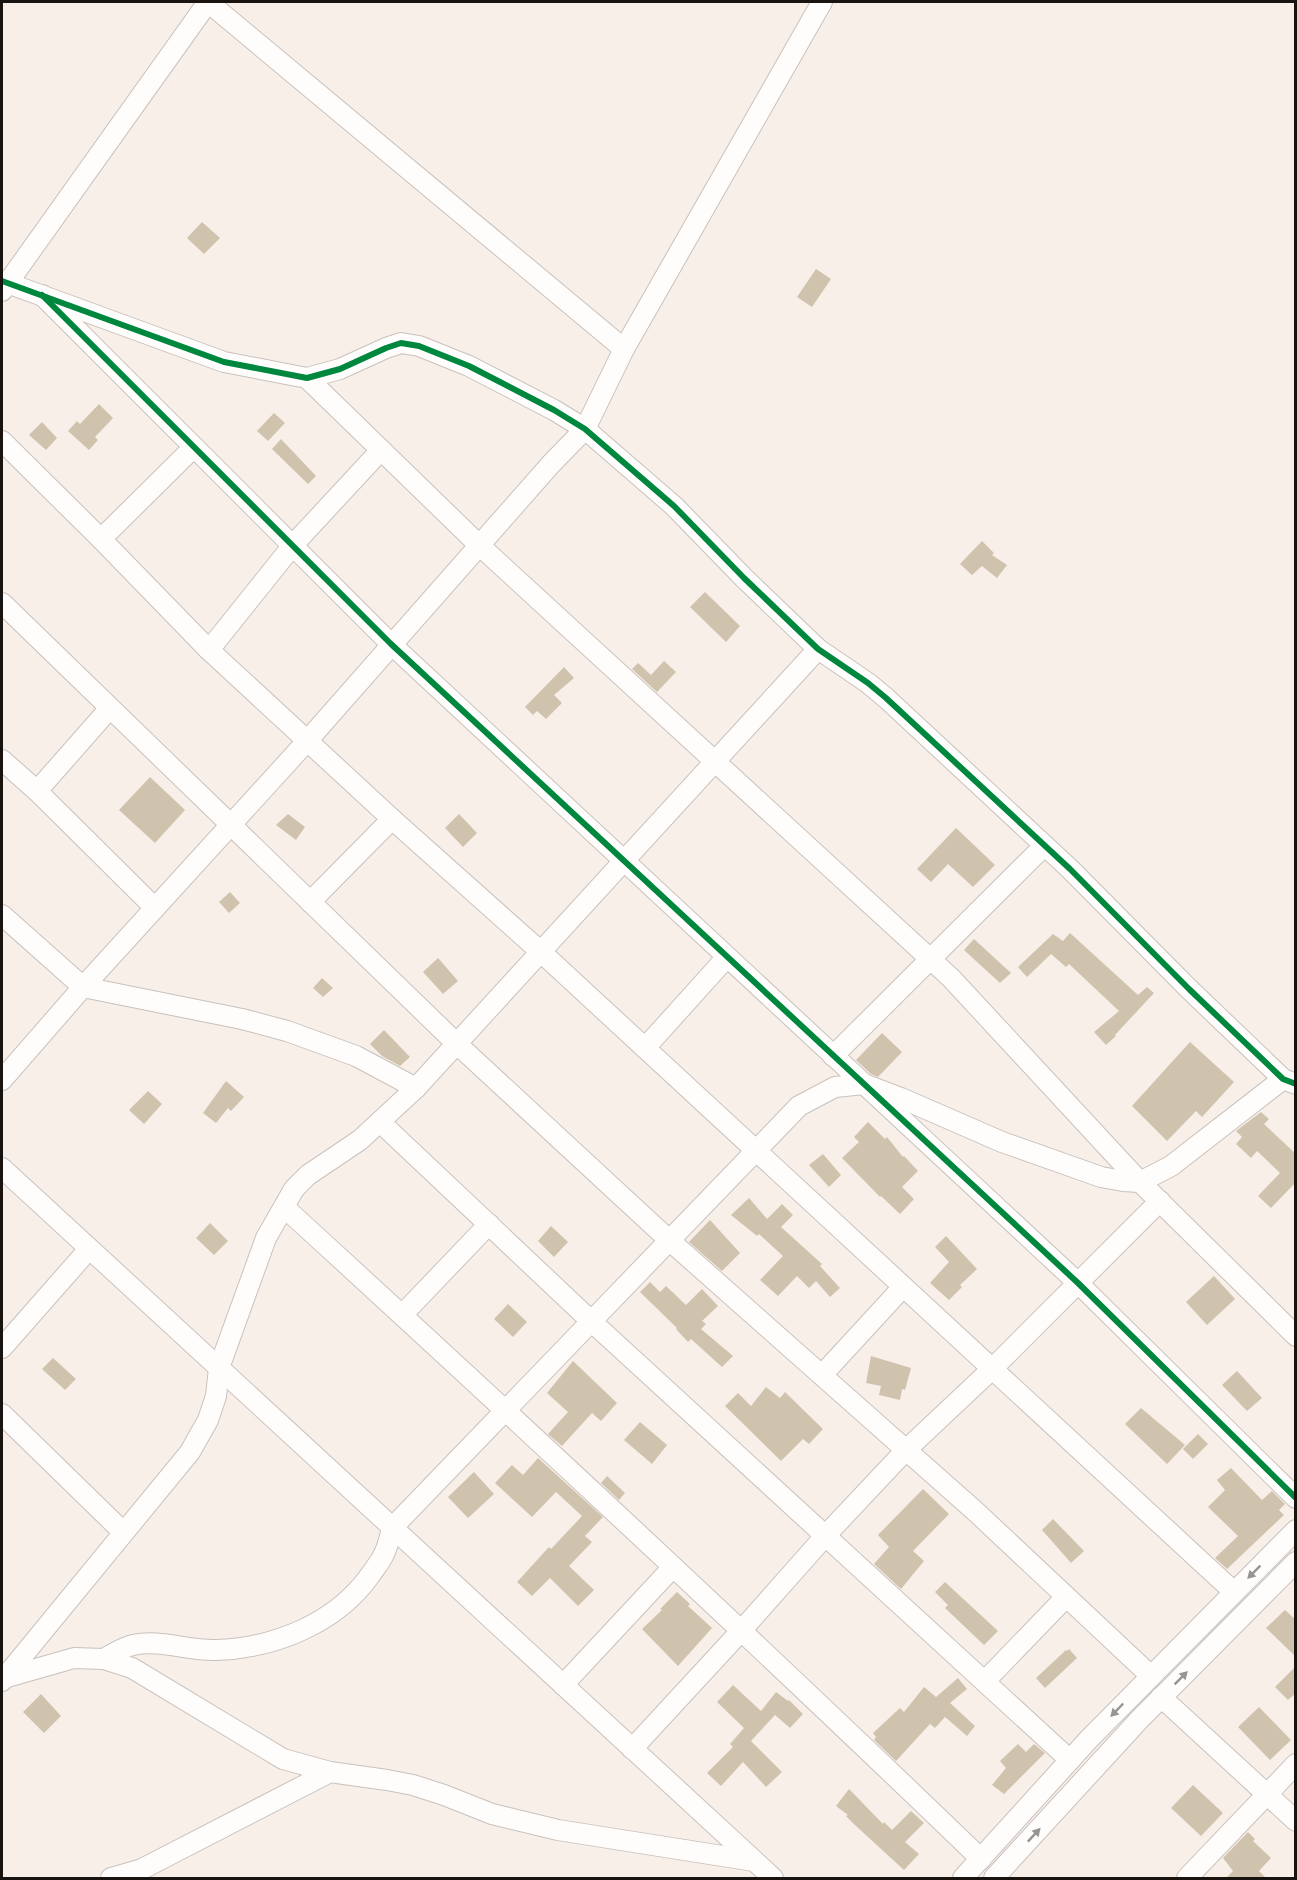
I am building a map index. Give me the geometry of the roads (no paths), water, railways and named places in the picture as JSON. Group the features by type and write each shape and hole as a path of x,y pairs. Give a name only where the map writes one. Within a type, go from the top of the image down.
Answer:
{"street":[{"path":"104,1659 131,1645 149,1643 215,1650 259,1645 322,1620 345,1605 362,1588 384,1556 392,1528 799,1106 835,1087 864,1084 1002,1142 1101,1177 1140,1182 1171,1166 1289,1082 1189,990 1044,846 886,698 818,649 674,506 585,429 545,405 469,366 419,346 401,343 340,369 307,378 224,362 3,284 208,2 624,349"},
{"path":"2,1080 585,429 624,349 822,2"},
{"path":"42,296 391,644 1078,1283 1296,1498"},
{"path":"307,378 479,545 951,978 1140,1182 1296,1336"},
{"path":"2,441 209,650 392,819 541,952 1234,1592"},
{"path":"101,539 194,447"},
{"path":"209,650 293,545 381,450"},
{"path":"2,603 457,1044 669,1240 975,1511 1151,1676"},
{"path":"2,1677 190,1452 208,1420 216,1396 219,1368 266,1238 294,1190 308,1175 360,1140 416,1089 818,649"},
{"path":"37,791 110,708"},
{"path":"2,760 37,791 155,908"},
{"path":"309,902 392,819"},
{"path":"833,1056 1044,846"},
{"path":"2,915 83,987 288,1030 356,1056 416,1089"},
{"path":"645,1048 727,957"},
{"path":"380,1122 591,1321 1070,1760"},
{"path":"2,1168 773,1878"},
{"path":"632,1749 906,1450 992,1369 1160,1201"},
{"path":"284,1207 506,1410 981,1859"},
{"path":"402,1315 489,1224"},
{"path":"2,1347 89,1249"},
{"path":"822,1375 903,1287"},
{"path":"2,1414 123,1532"},
{"path":"963,1878 1070,1760 1296,1530"},
{"path":"1004,1875 1161,1698 1296,1562"},
{"path":"563,1685 673,1567"},
{"path":"984,1681 1066,1597"},
{"path":"2,1677 74,1658 104,1659 132,1668 283,1759 330,1772 413,1785 492,1814 558,1830 754,1861"},
{"path":"1161,1698 1296,1821"},
{"path":"1186,1878 1296,1764"},
{"path":"111,1878 142,1869 330,1772"}]}
